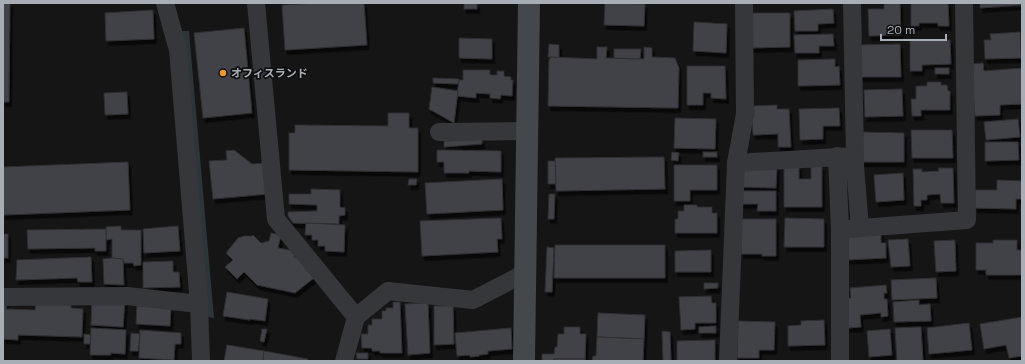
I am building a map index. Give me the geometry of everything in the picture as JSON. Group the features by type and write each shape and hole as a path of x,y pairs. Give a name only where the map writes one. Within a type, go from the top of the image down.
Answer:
{"street":[{"path":"165,3 178,50 199,304 201,361"},
{"path":"256,3 276,219 356,317"},
{"path":"524,361 529,3"},
{"path":"728,361 736,162 745,114 744,3"},
{"path":"852,3 855,166 860,228"},
{"path":"840,230 967,220 964,3"},
{"path":"439,132 527,131"},
{"path":"837,156 840,230 840,361"},
{"path":"736,162 855,156"},
{"path":"344,361 356,317 388,291 473,300 525,273"},
{"path":"3,297 126,296 199,304"}],"shaded area":[{"path":"181,31 189,31 214,318 207,317"}],"building":[{"path":"3,3 10,3 9,102 3,102"},
{"path":"364,3 367,45 285,50 282,5"},
{"path":"464,3 477,3 477,9 464,9"},
{"path":"605,3 645,4 644,26 604,25"},
{"path":"900,3 901,35 869,36 868,9 884,9 884,4"},
{"path":"911,3 948,3 949,26 938,26 938,23 919,23 919,26 911,26"},
{"path":"980,3 1021,3 1022,5 980,8"},
{"path":"833,9 834,23 818,24 818,31 795,31 794,11"},
{"path":"153,10 154,39 106,41 105,13"},
{"path":"749,13 790,13 790,47 750,48"},
{"path":"694,22 727,24 726,53 693,51"},
{"name":"オフィスランド","path":"244,28 252,113 203,118 194,33"},
{"path":"1020,32 1021,58 985,59 984,40 991,40 990,34"},
{"path":"833,34 834,46 819,46 819,53 795,53 794,35"},
{"path":"459,38 492,39 492,59 459,58"},
{"path":"910,40 950,40 951,64 922,65 922,71 910,71"},
{"path":"549,44 559,45 559,58 548,57"},
{"path":"900,44 901,77 860,77 859,45"},
{"path":"597,47 607,47 606,58 644,59 644,47 652,48 652,57 675,58 679,68 678,108 548,106 549,60 551,57 597,59"},
{"path":"614,49 641,49 640,59 614,58"},
{"path":"835,59 835,67 839,66 840,85 798,86 798,60"},
{"path":"983,63 984,71 1022,68 1022,104 1000,105 1000,115 975,116 971,64"},
{"path":"687,66 725,66 726,99 711,98 711,93 703,93 703,105 687,105"},
{"path":"935,68 949,68 949,74 935,74"},
{"path":"463,70 490,70 490,75 497,75 497,71 504,71 504,76 511,77 511,80 513,80 512,96 501,95 500,99 490,98 490,94 476,93 476,98 457,96 459,80 463,80"},
{"path":"433,78 459,79 458,84 433,83"},
{"path":"927,82 941,82 941,85 947,85 948,91 950,91 950,110 921,110 921,116 912,116 911,99 916,99 916,86 927,86"},
{"path":"432,87 458,91 454,123 429,109"},
{"path":"902,89 903,116 865,117 864,90"},
{"path":"127,92 128,114 105,115 104,93"},
{"path":"777,105 777,109 789,109 791,147 778,147 778,134 753,135 752,117 754,116 754,106"},
{"path":"839,108 840,126 823,126 823,139 800,140 799,109"},
{"path":"388,113 409,113 409,128 418,128 418,172 289,170 289,133 295,133 295,125 388,126"},
{"path":"675,118 716,119 715,149 674,148"},
{"path":"1018,119 1020,137 986,140 984,122"},
{"path":"911,130 952,130 953,158 912,158"},
{"path":"862,132 904,133 904,162 862,162"},
{"path":"482,139 482,144 444,147 444,141"},
{"path":"985,142 1018,142 1019,160 985,161"},
{"path":"234,150 252,164 265,163 268,194 213,199 209,161 227,160 226,151"},
{"path":"437,150 501,151 501,172 469,171 469,173 444,173 444,162 437,162"},
{"path":"672,152 679,153 678,161 671,160"},
{"path":"703,152 717,152 717,157 703,157"},
{"path":"664,157 665,189 556,191 555,158"},
{"path":"548,161 555,161 556,184 548,184"},
{"path":"128,162 130,210 3,215 3,167"},
{"path":"674,165 717,165 717,190 690,190 690,201 674,201"},
{"path":"777,166 776,188 738,187 743,167"},
{"path":"799,166 799,179 811,179 811,166 822,166 822,207 784,207 784,167"},
{"path":"938,168 953,168 954,203 941,203 940,194 927,195 927,200 921,200 921,206 914,206 913,169 922,169 922,172 939,171"},
{"path":"903,173 904,200 876,202 874,175"},
{"path":"409,179 417,179 416,185 408,185"},
{"path":"502,179 503,210 427,214 425,183"},
{"path":"997,180 1022,181 1022,199 1016,199 1016,209 975,208 975,190 997,190"},
{"path":"311,189 340,190 340,207 345,208 345,215 339,216 339,224 293,223 288,216 288,212 317,211 317,205 289,204 289,194 311,194"},
{"path":"741,191 776,191 776,211 757,211 758,204 741,204"},
{"path":"549,194 555,194 554,219 548,219"},
{"path":"684,205 712,207 712,213 717,213 717,233 675,233 675,219 678,219 678,211 684,211"},
{"path":"501,218 502,239 497,239 498,252 422,256 420,221"},
{"path":"785,218 824,219 824,247 784,247"},
{"path":"741,219 776,219 776,256 741,254"},
{"path":"306,223 345,225 344,252 325,251 325,246 318,246 318,240 312,240 312,235 305,235"},
{"path":"121,226 121,230 141,230 141,265 134,266 133,263 124,263 123,259 112,258 112,239 106,240 106,227"},
{"path":"178,226 180,251 144,253 143,229"},
{"path":"106,229 106,251 95,251 95,248 28,249 27,230"},
{"path":"881,229 881,243 886,243 886,258 846,260 848,234"},
{"path":"271,233 281,235 278,248 295,251 294,257 307,260 314,278 295,293 257,285 244,272 237,279 225,267 233,260 226,253 238,238 253,235 261,243 269,241"},
{"path":"3,234 8,234 8,258 3,258"},
{"path":"908,239 910,266 891,267 888,240"},
{"path":"955,240 956,271 936,272 934,241"},
{"path":"993,240 1017,240 1017,250 1022,250 1022,275 986,275 986,270 976,270 976,243 993,243"},
{"path":"555,245 665,245 665,278 554,278"},
{"path":"547,247 554,248 552,292 545,292"},
{"path":"711,250 711,272 675,272 675,251"},
{"path":"91,257 92,282 78,282 77,278 16,280 17,260"},
{"path":"103,259 123,259 124,285 104,284"},
{"path":"173,261 173,272 179,272 180,287 143,288 143,262"},
{"path":"936,278 937,298 892,300 891,280"},
{"path":"704,283 718,283 718,288 704,289"},
{"path":"886,285 887,293 884,293 884,299 887,299 888,316 881,317 881,313 860,315 861,327 847,328 848,298 851,298 850,288"},
{"path":"227,292 268,299 265,321 223,316"},
{"path":"711,296 712,303 716,303 716,323 695,323 695,329 681,330 679,297"},
{"path":"92,298 125,300 123,327 91,325"},
{"path":"919,300 919,305 930,304 931,321 894,322 893,302"},
{"path":"393,302 400,302 402,353 380,353 380,351 372,351 372,348 362,348 361,334 368,334 368,325 372,325 372,319 382,319 382,311 386,311 386,308 393,308"},
{"path":"3,303 7,303 6,309 35,310 36,304 71,305 71,308 83,309 82,337 18,335 18,340 3,339"},
{"path":"428,303 430,353 408,355 405,304"},
{"path":"137,306 171,308 170,326 136,324"},
{"path":"434,306 453,306 454,344 434,345"},
{"path":"598,313 645,315 644,339 597,337"},
{"path":"1022,317 1022,356 1009,358 1006,345 984,349 980,324"},
{"path":"824,320 825,345 788,346 788,326 801,325 801,321"},
{"path":"738,321 775,322 774,350 759,350 759,358 737,358"},
{"path":"969,323 972,350 929,354 927,328"},
{"path":"716,326 716,333 699,333 699,327"},
{"path":"564,327 580,327 580,334 586,334 585,359 554,359 554,361 542,361 542,354 554,354 555,347 557,347 558,334 564,334"},
{"path":"921,327 923,361 897,361 895,328"},
{"path":"91,328 126,330 125,354 111,353 111,355 90,355"},
{"path":"511,328 512,349 488,351 488,354 479,356 457,356 455,333"},
{"path":"262,329 267,329 264,342 260,341"},
{"path":"890,329 892,355 869,357 867,331"},
{"path":"140,330 181,333 181,344 175,344 174,360 139,358"},
{"path":"662,331 670,332 671,361 663,361"},
{"path":"131,333 140,334 138,351 130,351"},
{"path":"84,334 91,335 90,344 84,344"},
{"path":"597,337 644,339 643,361 592,361 593,356 596,356"},
{"path":"715,340 715,361 677,361 677,341"},
{"path":"227,345 264,351 263,361 224,361"},
{"path":"264,351 308,359 307,361 263,361"},
{"path":"356,353 368,353 368,359 357,359"},
{"path":"554,359 585,359 585,361 554,361"}],"place":[{"name":"オフィスランド","path":"223,73"}]}
